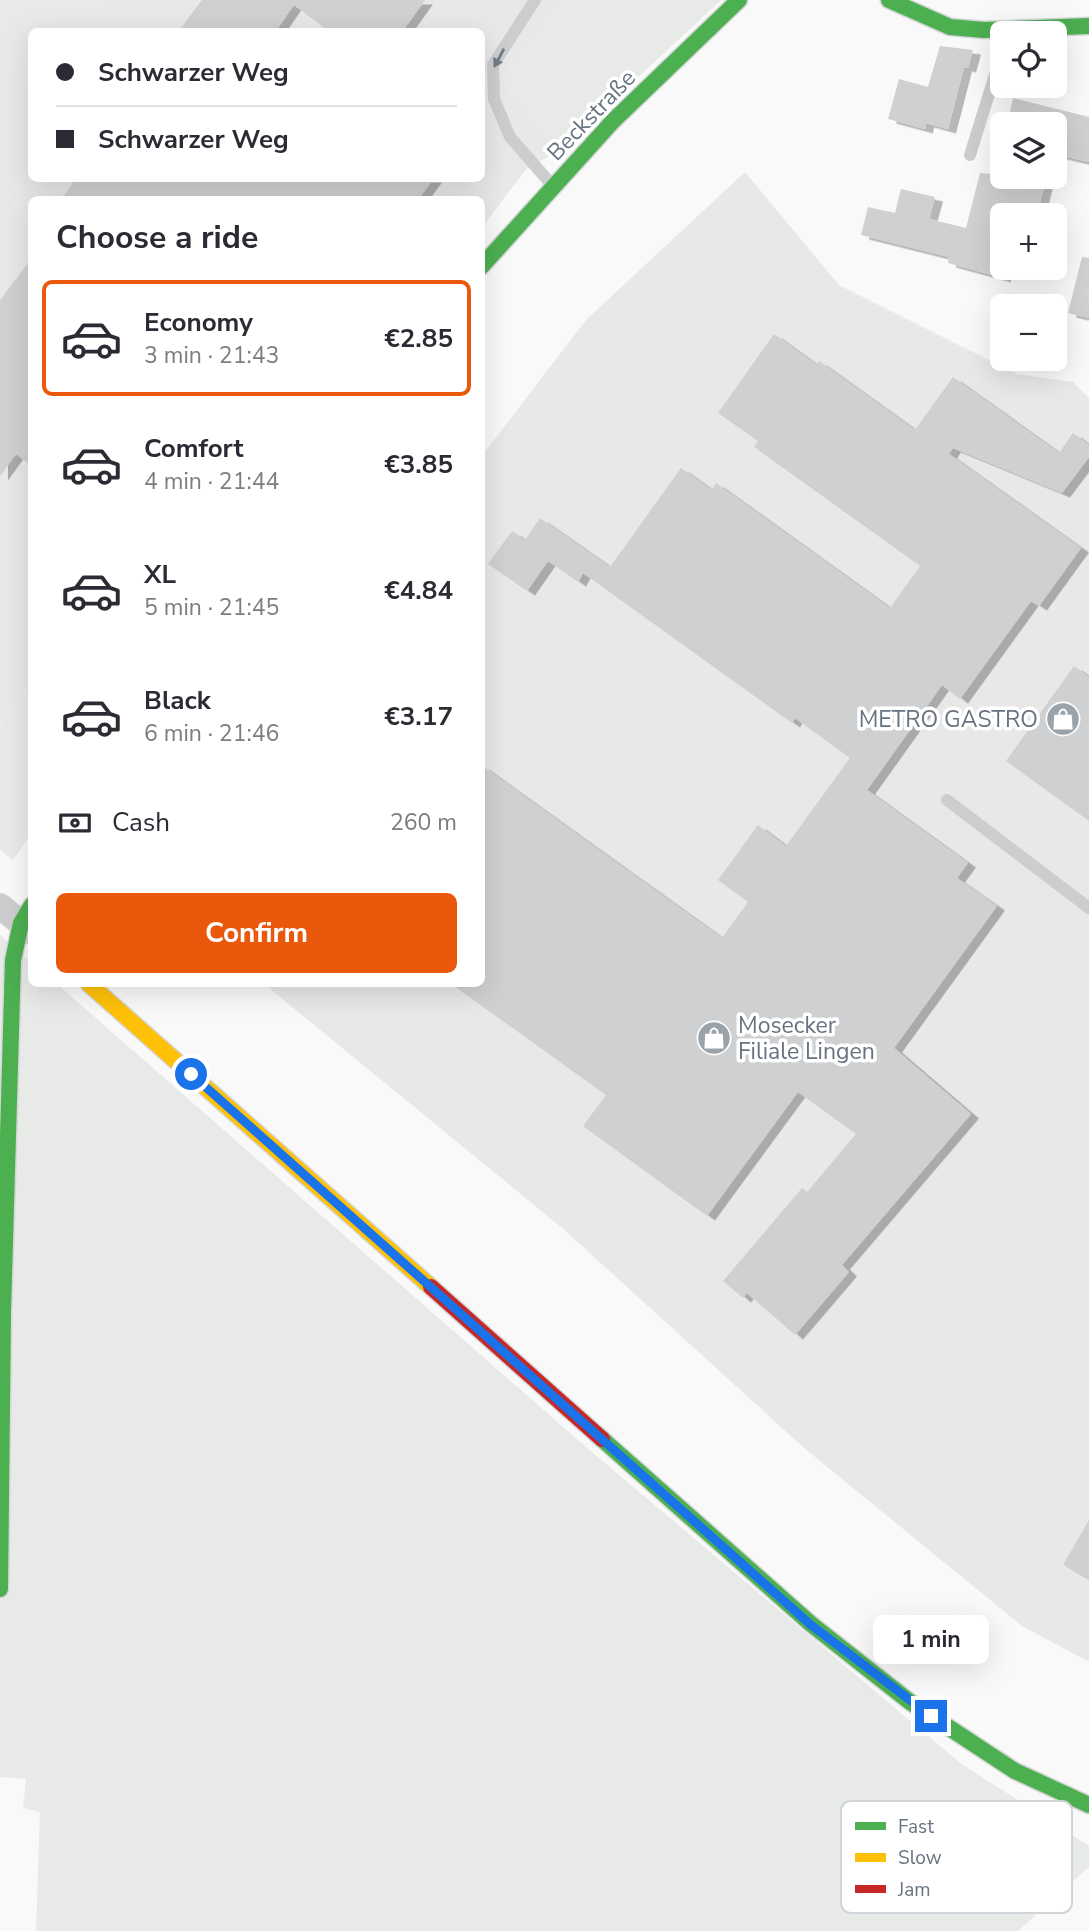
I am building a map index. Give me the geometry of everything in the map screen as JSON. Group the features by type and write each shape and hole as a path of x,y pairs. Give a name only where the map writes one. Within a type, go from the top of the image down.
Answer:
{"street":[{"name":"Beckstraße","path":"485,263 613,121 739,0"},
{"path":"889,0 950,27 990,30"},
{"path":"1067,28 1089,26"},
{"path":"0,906 28,920 13,960 3,1312 0,1589"},
{"path":"92,987 811,1625 910,1702 1015,1771 1089,1805"}],"lane":[{"path":"535,0 493,65 494,99 510,137 553,187"},
{"path":"970,155 990,91"},
{"path":"947,800 1089,908"}],"shaded area":[{"path":"0,0 111,0 90,28 28,28 28,85 0,67"},
{"path":"111,0 562,0 501,80 559,151 526,169 485,224 485,196 28,196 28,685 0,724 0,67 28,85 28,182 485,182 485,28 90,28"},
{"path":"562,0 721,0 559,151 501,80"},
{"path":"745,172 839,285 990,360 990,371 1011,371 1073,382 1089,398 1089,1662 1022,1626 804,1448 561,1227 268,987 485,987 485,452 586,320"},
{"path":"28,685 28,838 13,860 0,850 0,724"},
{"path":"0,935 28,959 28,987 60,987 586,1447 960,1763 1019,1801 841,1801 841,1913 1038,1913 1018,1931 36,1931 40,1812 23,1808 26,1779 0,1777"},
{"path":"1072,1835 1089,1846 1089,1867 1072,1882"}],"building":[{"path":"202,0 425,0 405,28 325,28 294,5 278,28 181,28"},
{"path":"940,46 973,50 968,68 964,67 948,129 926,123 925,129 888,119 899,79 928,87"},
{"path":"1013,98 1089,117 1089,162 1067,157 1067,112 1010,112"},
{"path":"980,173 990,174 990,189 1044,189 1040,203 990,203 990,274 948,263 949,257 861,235 868,207 895,213 901,189 935,197 929,219 966,228"},
{"path":"73,182 431,182 421,196 64,196"},
{"path":"1082,257 1089,258 1089,318 1068,313"},
{"path":"28,263 28,463 16,454 0,476 0,300"},
{"path":"774,334 817,365 819,361 915,430 953,377 1059,453 1073,433 1089,445 1089,457 1062,493 953,448 949,454 1081,548 1039,606 1031,601 960,699 942,685 867,790 968,863 957,878 997,906 894,1048 971,1114 842,1265 849,1272 795,1335 747,1293 743,1298 723,1281 802,1188 807,1192 856,1134 798,1092 707,1216 583,1126 606,1095 455,987 485,987 485,768 722,938 748,902 718,880 758,825 786,846 850,758 795,718 792,723 583,573 578,582 548,561 527,591 488,564 512,531 525,540 540,518 610,567 681,468 712,490 716,483 890,608 920,566 754,447 758,441 718,413"},
{"name":"METRO GASTRO","path":"1074,666 1089,677 1089,821 1006,761"},
{"path":"1089,1520 1089,1580 1063,1565"}],"traffic: fast":[{"path":"485,263 613,121 739,0"},
{"path":"889,0 950,27 984,30 1089,26"},
{"path":"0,1589 3,1312 13,960 21,923 28,912"},
{"path":"602,1439 811,1624 910,1702 1015,1771 1089,1805"}],"traffic: slow":[{"path":"92,987 431,1287"}],"traffic: jam":[{"path":"431,1287 602,1439"}],"place":[{"name":"METRO GASTRO","path":"1063,719"},
{"name":"Mosecker Filiale Lingen","path":"714,1038"}],"route":[{"path":"191,1074 811,1625 931,1716"}]}
